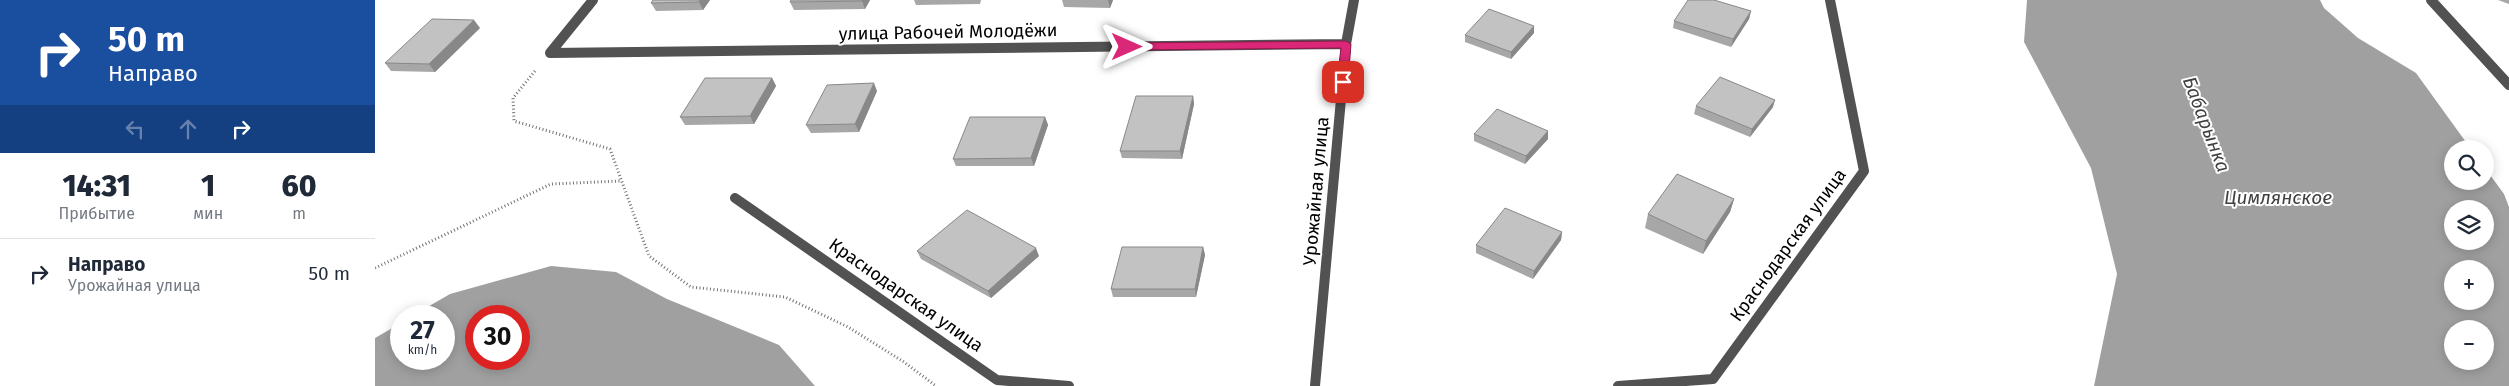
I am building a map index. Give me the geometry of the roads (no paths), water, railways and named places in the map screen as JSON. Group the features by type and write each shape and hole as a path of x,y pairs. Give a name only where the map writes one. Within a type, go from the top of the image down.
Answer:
{"street":[{"name":"улица Рабочей Молодёжи","path":"593,0 550,53 1346,44"},
{"name":"Урожайная улица","path":"1315,386 1346,44 1354,0"},
{"name":"Краснодарская улица","path":"1618,386 1713,380 1864,171 1830,0"},
{"path":"2431,0 2509,85"},
{"name":"Краснодарская улица","path":"735,198 997,380 1069,386"}],"water":[{"name":"Цимлянское","path":"2027,0 2320,0 2324,8 2358,38 2416,73 2464,140 2444,140 2444,190 2494,190 2494,180 2504,194 2509,207 2509,386 2094,386 2117,274 2091,168 2024,42"},
{"path":"551,266 616,272 667,299 779,345 815,386 375,386 375,338 390,329 390,370 455,370 455,305 431,305 450,294"}],"water label":[{"name":"Бабарынка","path":"2207,124"}]}
